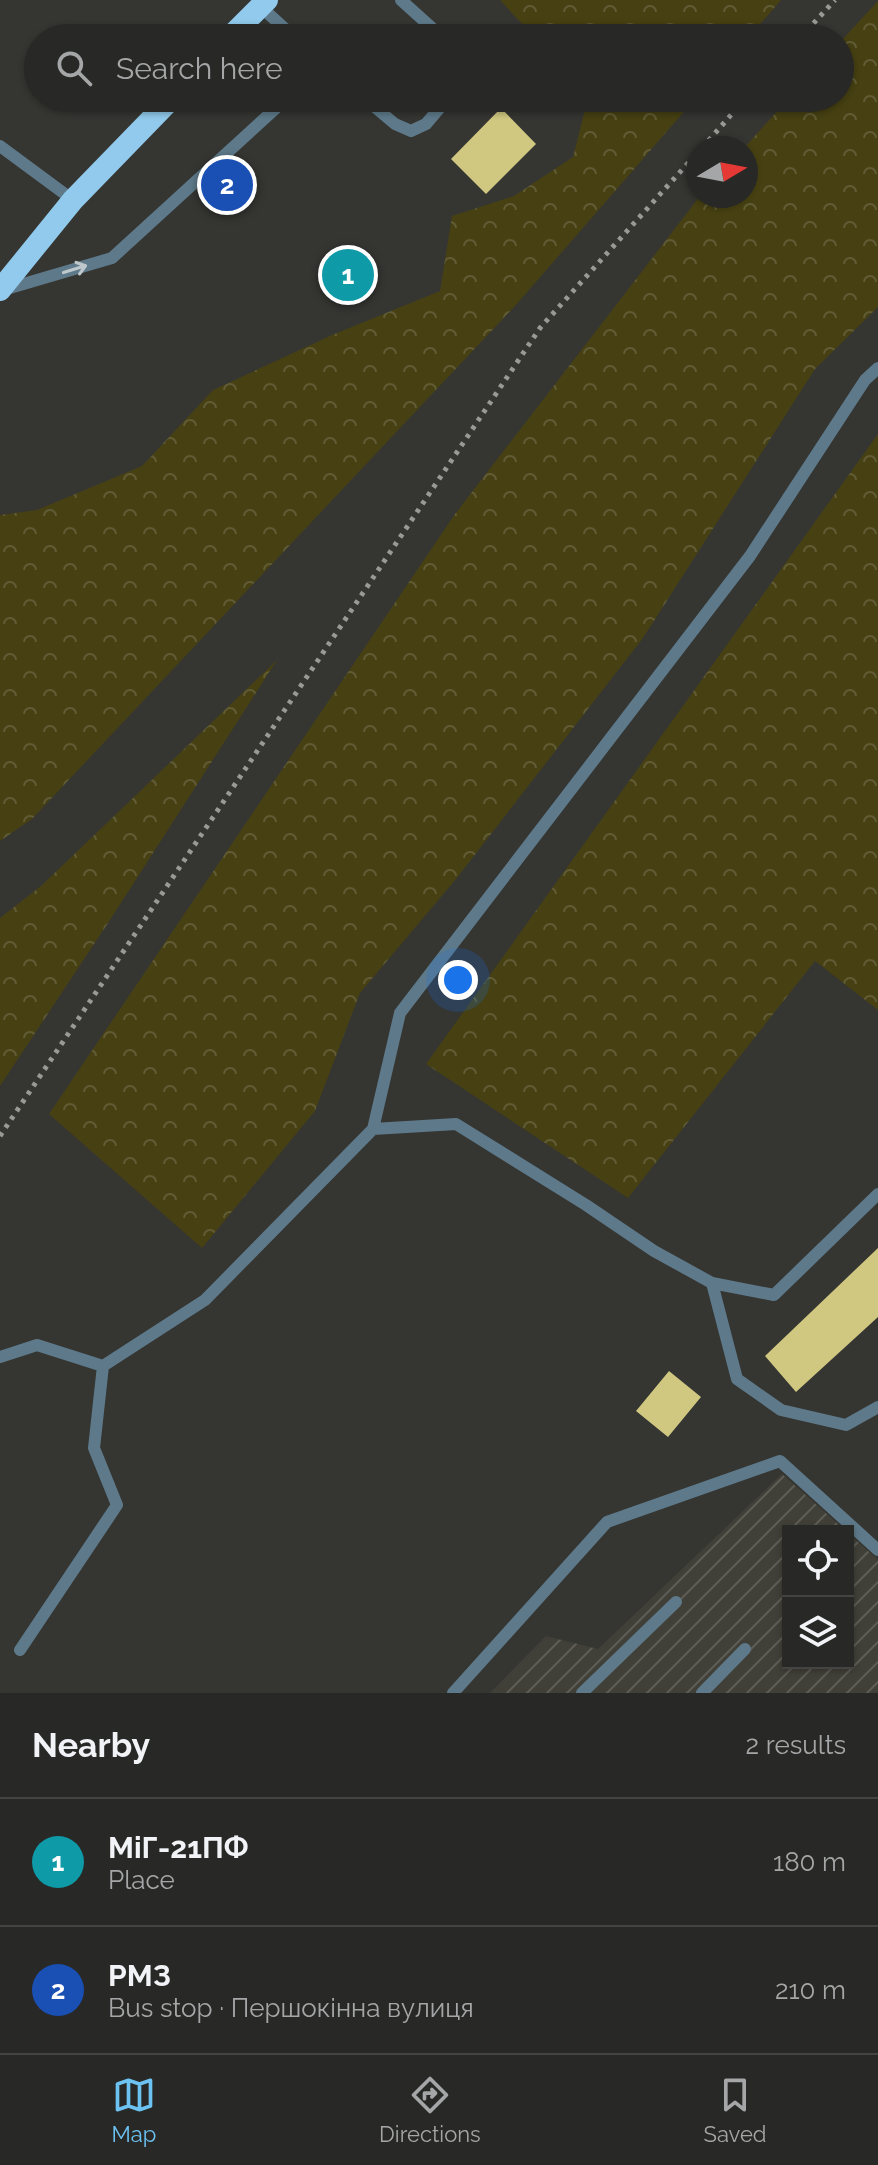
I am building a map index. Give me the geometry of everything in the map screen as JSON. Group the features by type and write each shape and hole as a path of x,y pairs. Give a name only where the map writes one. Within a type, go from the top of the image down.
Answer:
{"highway":[{"path":"243,24 264,3"},
{"path":"0,291 73,200 158,112"}],"lane":[{"path":"401,0 428,24"},
{"path":"264,3 283,24"},
{"path":"0,291 112,258 272,112"},
{"path":"381,112 395,124 411,131 426,124 436,112"},
{"path":"0,146 73,200"},
{"path":"103,1366 205,1300 373,1129 400,1013 750,556 865,380 878,368"},
{"path":"373,1129 456,1124 654,1251 712,1283 774,1295 878,1194"},
{"path":"712,1283 737,1379 781,1410 846,1425 878,1407"},
{"path":"0,1357 37,1345 103,1366"},
{"path":"20,1650 117,1505 94,1448 103,1366"},
{"path":"453,1693 607,1522 780,1461 878,1550"},
{"path":"582,1693 676,1602"},
{"path":"702,1693 745,1649"}],"path":[{"path":"813,24 835,0"},
{"path":"712,136 734,112"},
{"path":"0,1136 540,328 686,166"}],"shaded area":[{"path":"782,1474 839,1525 782,1525 782,1669 854,1669 854,1538 878,1560 878,1693 490,1693 546,1636 598,1649"}],"green space":[{"path":"500,0 781,0 760,24 522,24"},
{"path":"878,1 878,307 815,369 643,638 456,879 360,993 315,1111 202,1248 49,1114 455,514 691,208 758,208 758,136 755,136 776,112 854,112 854,27"},
{"path":"584,112 684,112 515,306 32,819 0,841 0,515 37,510 142,466 213,390 332,335 440,291 452,216 514,196 573,157"},
{"path":"878,434 878,1010 815,961 628,1198 426,1064"},
{"path":"277,660 0,1086 0,918 41,886"}],"building":[{"path":"497,112 505,112 536,144 486,194 451,159"},
{"path":"232,171 241,180 222,200 213,190"},
{"path":"878,1248 878,1317 796,1392 765,1356"},
{"path":"669,1371 701,1397 668,1437 636,1411"}],"place":[{"name":"РМЗ","path":"227,185"},
{"name":"МіГ-21ПФ","path":"348,275"}]}
